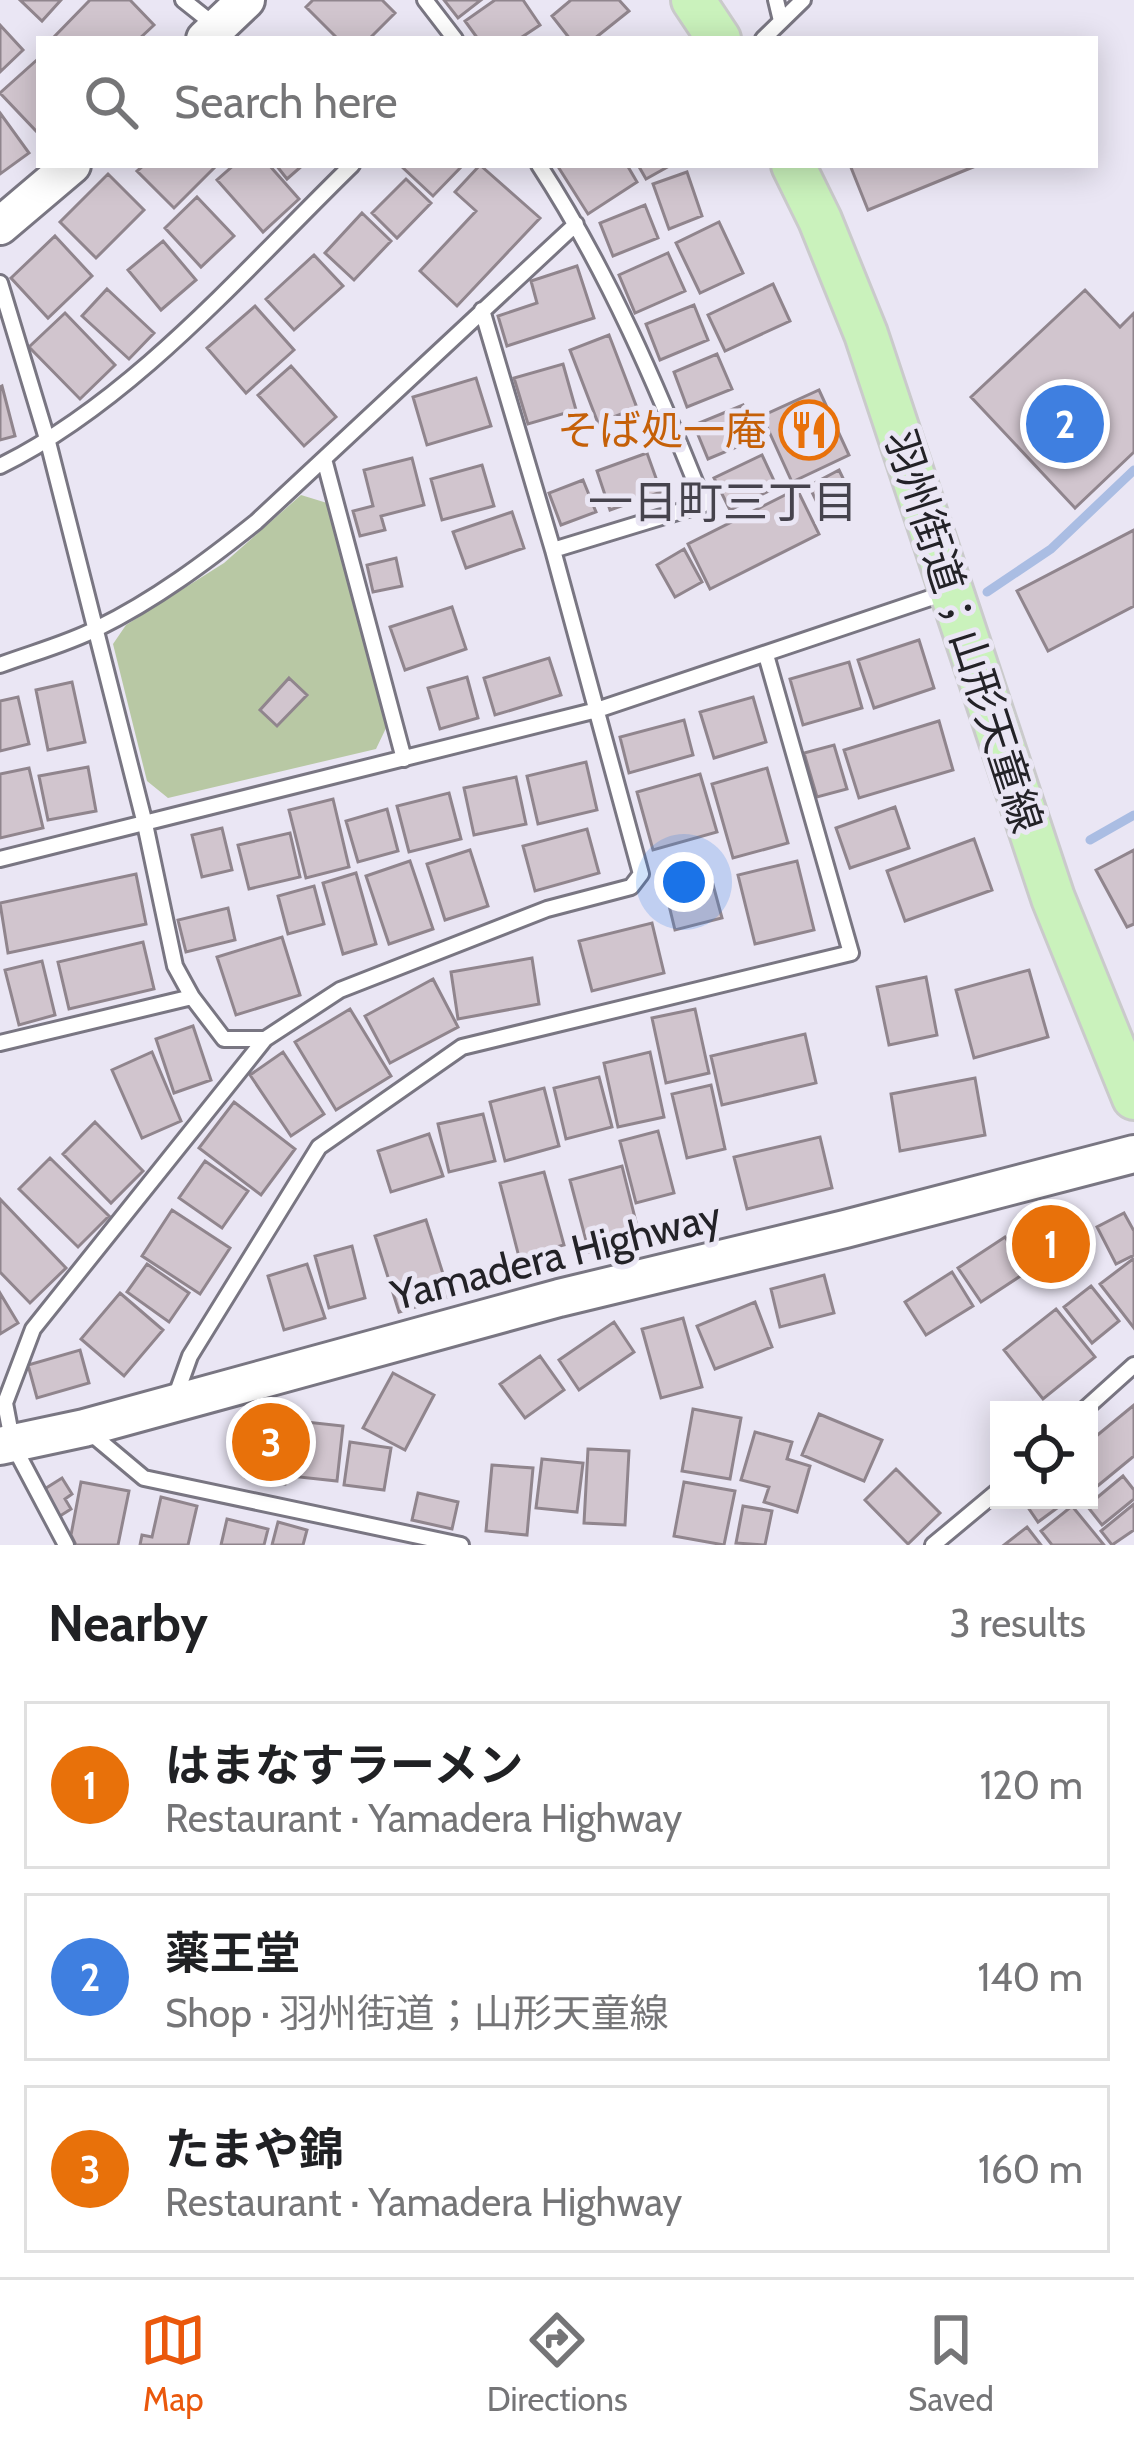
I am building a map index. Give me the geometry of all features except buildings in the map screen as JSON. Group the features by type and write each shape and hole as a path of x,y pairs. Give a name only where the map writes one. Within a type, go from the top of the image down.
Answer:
{"main road":[{"path":"211,33 246,0"},
{"path":"693,0 717,36"},
{"path":"0,226 68,168"},
{"name":"羽州街道；山形天童線","path":"794,168 866,334 1053,898 1134,1098"},
{"name":"Yamadera Highway","path":"7,1445 559,1298 1134,1154"}],"lane":[{"path":"183,0 211,33"},
{"path":"425,0 452,36"},
{"path":"776,0 781,21"},
{"path":"766,36 802,0"},
{"path":"0,466 48,442 141,370 349,168"},
{"path":"541,168 641,348 704,503 554,550"},
{"path":"0,665 95,630 167,589 217,553 576,224"},
{"path":"0,284 48,442 176,966 192,997 224,1039 265,1039"},
{"path":"66,1545 7,1445 3,1402 33,1329 265,1039 340,990 548,909 631,887 640,874 554,550 482,310"},
{"path":"324,459 404,759"},
{"path":"0,859 597,710 948,592"},
{"path":"173,1403 190,1356 320,1147 462,1047 851,953 766,656"},
{"path":"0,1043 192,997"},
{"path":"1094,1401 1134,1365"},
{"path":"84,1428 144,1478 461,1545"},
{"path":"933,1545 990,1498"}],"green space":[{"path":"301,495 327,503 387,726 376,749 168,798 147,781 113,644 126,625 224,563"}],"waterway":[{"path":"987,592 1051,549 1134,470"},
{"path":"1090,840 1134,815"}],"place":[{"name":"薬王堂","path":"1065,424"},
{"name":"そば処一庵","path":"809,430"},
{"name":"はまなすラーメン","path":"1051,1244"},
{"name":"たまや錦","path":"271,1442"}],"district":[{"name":"一日町三丁目","path":"723,502"}]}
